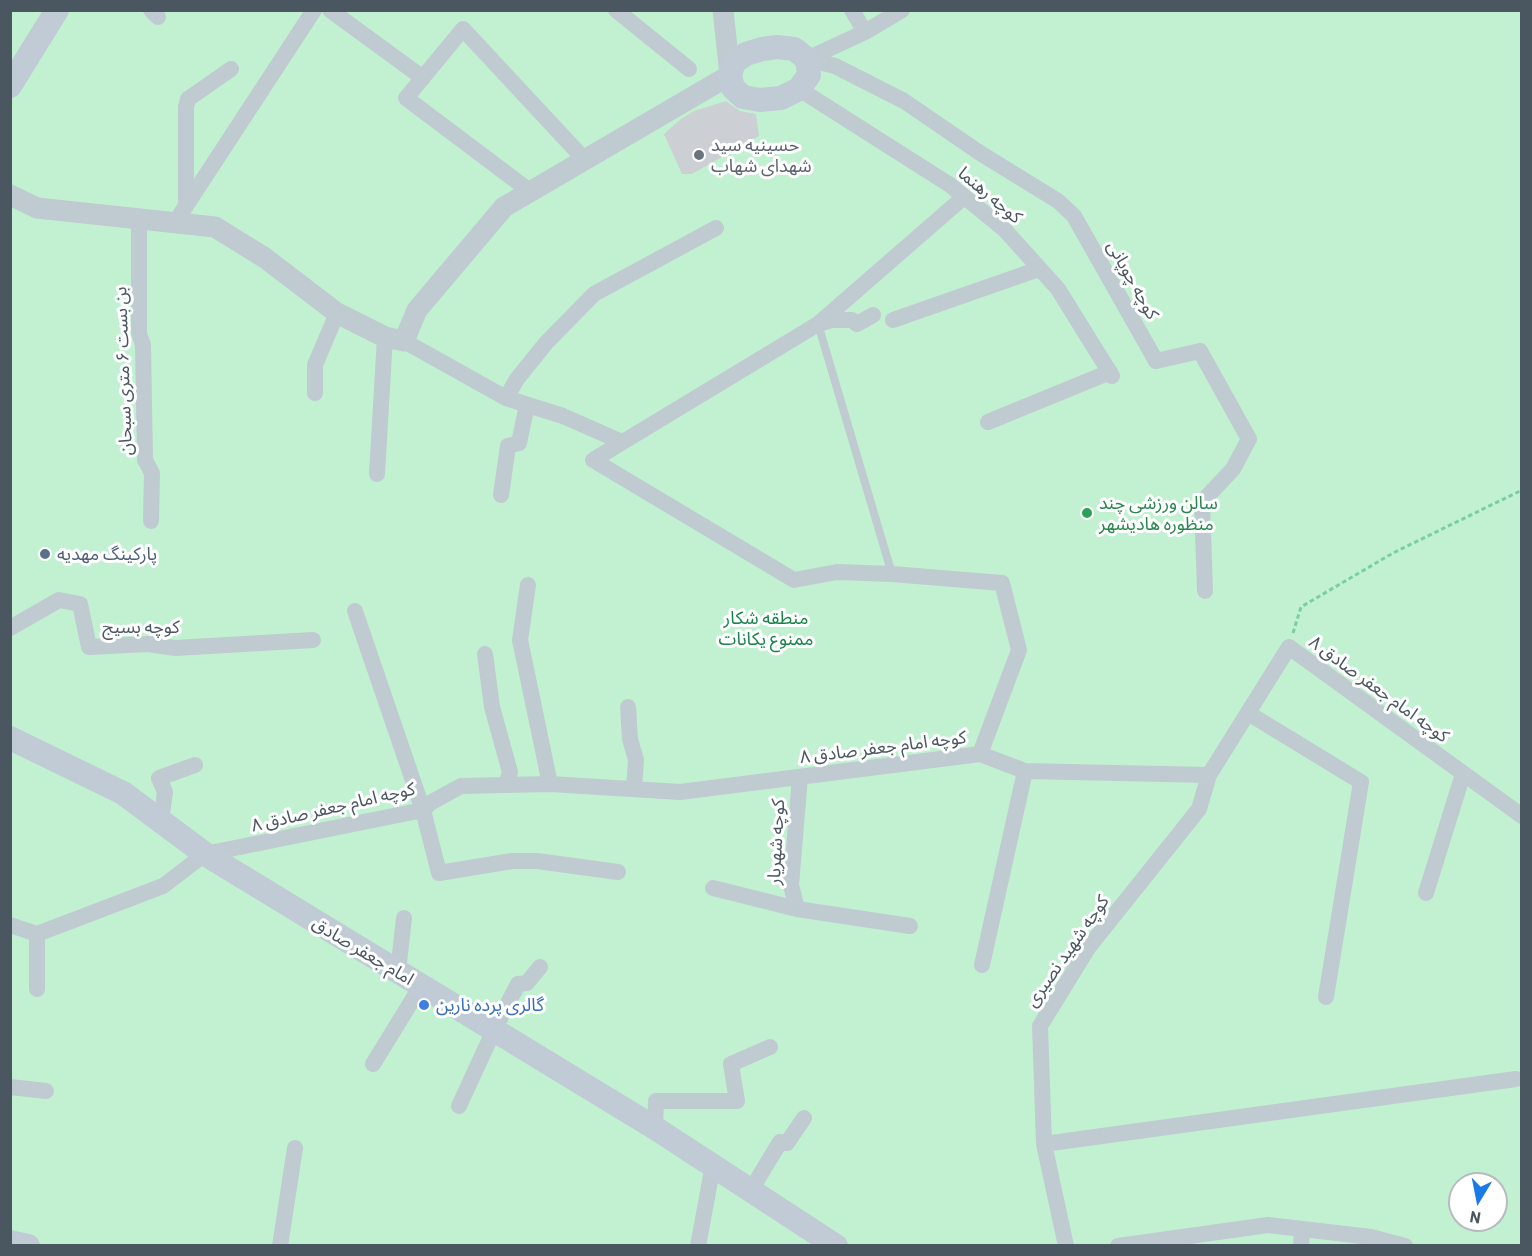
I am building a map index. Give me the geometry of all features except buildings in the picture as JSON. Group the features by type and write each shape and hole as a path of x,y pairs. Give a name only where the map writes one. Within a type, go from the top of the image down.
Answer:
{"main road":[{"path":"10,86 57,10"},
{"path":"762,49 794,49 807,59 809,75 799,89 781,98 751,99 742,97 733,88 730,75 734,62 746,54 762,49"},
{"name":"امام جعفر صادق","path":"10,738 123,793 205,854 655,1128 829,1243"}],"street":[{"path":"176,222 186,203 314,10"},
{"path":"330,10 423,78"},
{"path":"616,10 689,69"},
{"path":"377,474 394,339 504,207 730,75 723,10"},
{"path":"852,10 864,32"},
{"path":"807,59 864,32 902,10"},
{"path":"531,192 406,98 463,29 585,159"},
{"name":"کوچه چوپانی","path":"807,59 835,66 904,101 980,153 1058,201 1074,216 1156,361 1200,351 1249,439 1233,469 1202,502 1205,591"},
{"path":"186,203 186,107 188,99 231,69"},
{"name":"کوچه رهنما","path":"799,89 950,185 1004,229 1058,289 1111,374 988,422"},
{"path":"10,195 37,208 215,227 265,258 337,313 394,339 506,398 562,416 622,442"},
{"path":"964,196 818,324 593,460 794,580 837,572 892,574 1002,584 1019,650 980,754"},
{"name":"بن بست ۶ متری سبحان","path":"139,218 140,333 143,345 145,460 152,473 151,521"},
{"path":"506,398 517,379 546,343 594,294 716,228"},
{"path":"893,320 1040,269"},
{"path":"315,393 315,365 337,313"},
{"path":"818,324 832,320 852,321 857,324 873,315"},
{"path":"501,495 508,446 519,443 527,405"},
{"path":"528,585 520,640 550,784"},
{"name":"کوچه بسیج","path":"10,628 59,600 80,604 89,647 148,644 175,648 314,640"},
{"path":"355,611 423,810 439,873 512,861 537,861 618,872"},
{"name":"کوچه امام جعفر صادق ۸","path":"205,854 423,810 430,803 460,786 550,784 680,792 980,754 1025,771 1209,775 1289,647 1521,816"},
{"path":"485,654 492,707 510,772 506,784"},
{"path":"628,707 630,739 636,760 634,789"},
{"path":"1248,712 1361,782 1326,997"},
{"path":"161,822 165,792 159,778 195,765"},
{"path":"982,965 1025,771"},
{"path":"1426,893 1463,774"},
{"name":"کوچه شهید نصیری","path":"1066,1245 1044,1144 1040,1026 1089,948 1199,809 1209,775"},
{"name":"کوچه شهریار","path":"797,909 791,885 800,777"},
{"path":"10,925 37,934 163,886 205,854"},
{"path":"714,888 797,909 910,926"},
{"path":"398,972 404,918"},
{"path":"37,934 37,989"},
{"path":"459,1106 518,984 526,982 540,967"},
{"path":"373,1064 421,986"},
{"path":"655,1128 656,1101 737,1101 731,1064 770,1047"},
{"path":"1044,1144 1516,1079"},
{"path":"10,1087 46,1091"},
{"path":"751,1190 780,1142 787,1143 804,1118"},
{"path":"280,1245 295,1148"},
{"path":"698,1245 713,1165"},
{"path":"1118,1245 1268,1225 1302,1237 1371,1237 1405,1245"}],"lane":[{"path":"818,324 892,574"}],"path":[{"path":"1289,647 1301,607 1393,553 1521,490"}],"green space":[{"name":"منطقه شکار ممنوع یکانات","path":"10,11 1521,11 1521,1245 11,1245"}],"place":[{"name":"حسینیه سید شهدای شهاب","path":"699,155"},
{"name":"سالن ورزشی چند منظوره هادیشهر","path":"1087,513"},
{"name":"پارکینگ مهدیه","path":"45,554"},
{"name":"گالری پرده نارین","path":"424,1005"}]}
